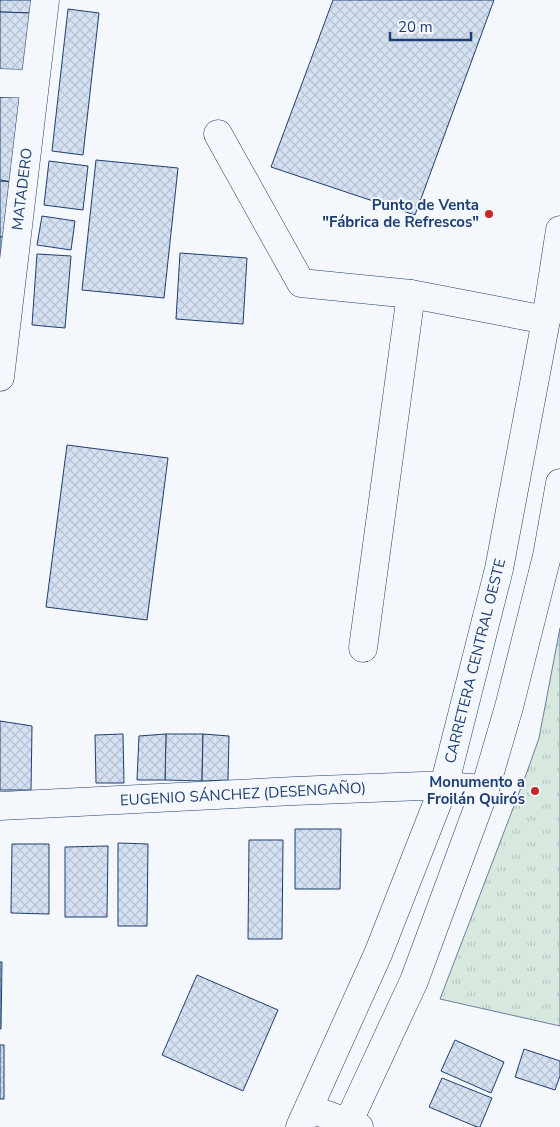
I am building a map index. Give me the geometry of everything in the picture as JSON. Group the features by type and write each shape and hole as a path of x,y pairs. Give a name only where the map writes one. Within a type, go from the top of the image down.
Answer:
{"main road":[{"name":"MATADERO","path":"0,377 45,0"},
{"path":"0,84 34,84"},
{"path":"218,134 301,283 411,294 553,321"},
{"name":"CARRETERA CENTRAL OESTE","path":"304,1117 378,954 444,786 500,569 553,321 560,230"},
{"path":"363,648 411,294"},
{"path":"304,1117 351,1126 414,981 486,789 547,556 560,483"},
{"name":"EUGENIO SÁNCHEZ (DESENGAÑO)","path":"0,806 294,791 444,786 486,789"}],"green space":[{"path":"560,628 560,1026 440,999 539,738"}],"building":[{"path":"0,0 34,0 32,13 0,12"},
{"path":"333,0 494,0 415,215 271,167"},
{"path":"68,9 99,13 83,155 52,151"},
{"path":"0,12 32,13 27,73 0,72"},
{"path":"0,97 22,97 13,182 0,180"},
{"path":"96,160 178,168 164,298 82,290"},
{"path":"49,161 88,166 83,210 44,205"},
{"path":"0,181 13,182 5,237 0,237"},
{"path":"42,216 75,221 71,250 37,245"},
{"path":"0,237 5,237 0,264"},
{"path":"180,253 247,258 243,324 176,319"},
{"path":"37,254 71,256 65,328 32,325"},
{"path":"67,445 168,458 147,620 46,607"},
{"path":"0,721 32,726 31,790 0,790"},
{"path":"123,734 124,783 96,783 95,735"},
{"path":"166,734 203,734 202,781 165,780"},
{"path":"166,734 165,780 137,780 139,736"},
{"path":"203,734 229,736 228,780 202,781"},
{"path":"295,829 341,829 340,889 295,889"},
{"path":"249,840 283,840 282,939 248,939"},
{"path":"118,843 148,844 147,926 118,926"},
{"path":"12,844 49,844 49,914 11,913"},
{"path":"108,846 107,917 65,917 65,847"},
{"path":"0,962 2,962 1,1029 0,1029"},
{"path":"197,975 278,1010 243,1091 162,1055"},
{"path":"455,1040 504,1062 491,1093 441,1071"},
{"path":"0,1045 4,1045 4,1099 0,1099"},
{"path":"524,1049 560,1061 560,1076 555,1090 515,1077"},
{"path":"442,1078 492,1098 480,1127 429,1107"}],"place":[{"name":"Punto de Venta \"Fábrica de Refrescos\"","path":"489,214"},
{"name":"Monumento a Froilán Quirós","path":"535,791"}]}
